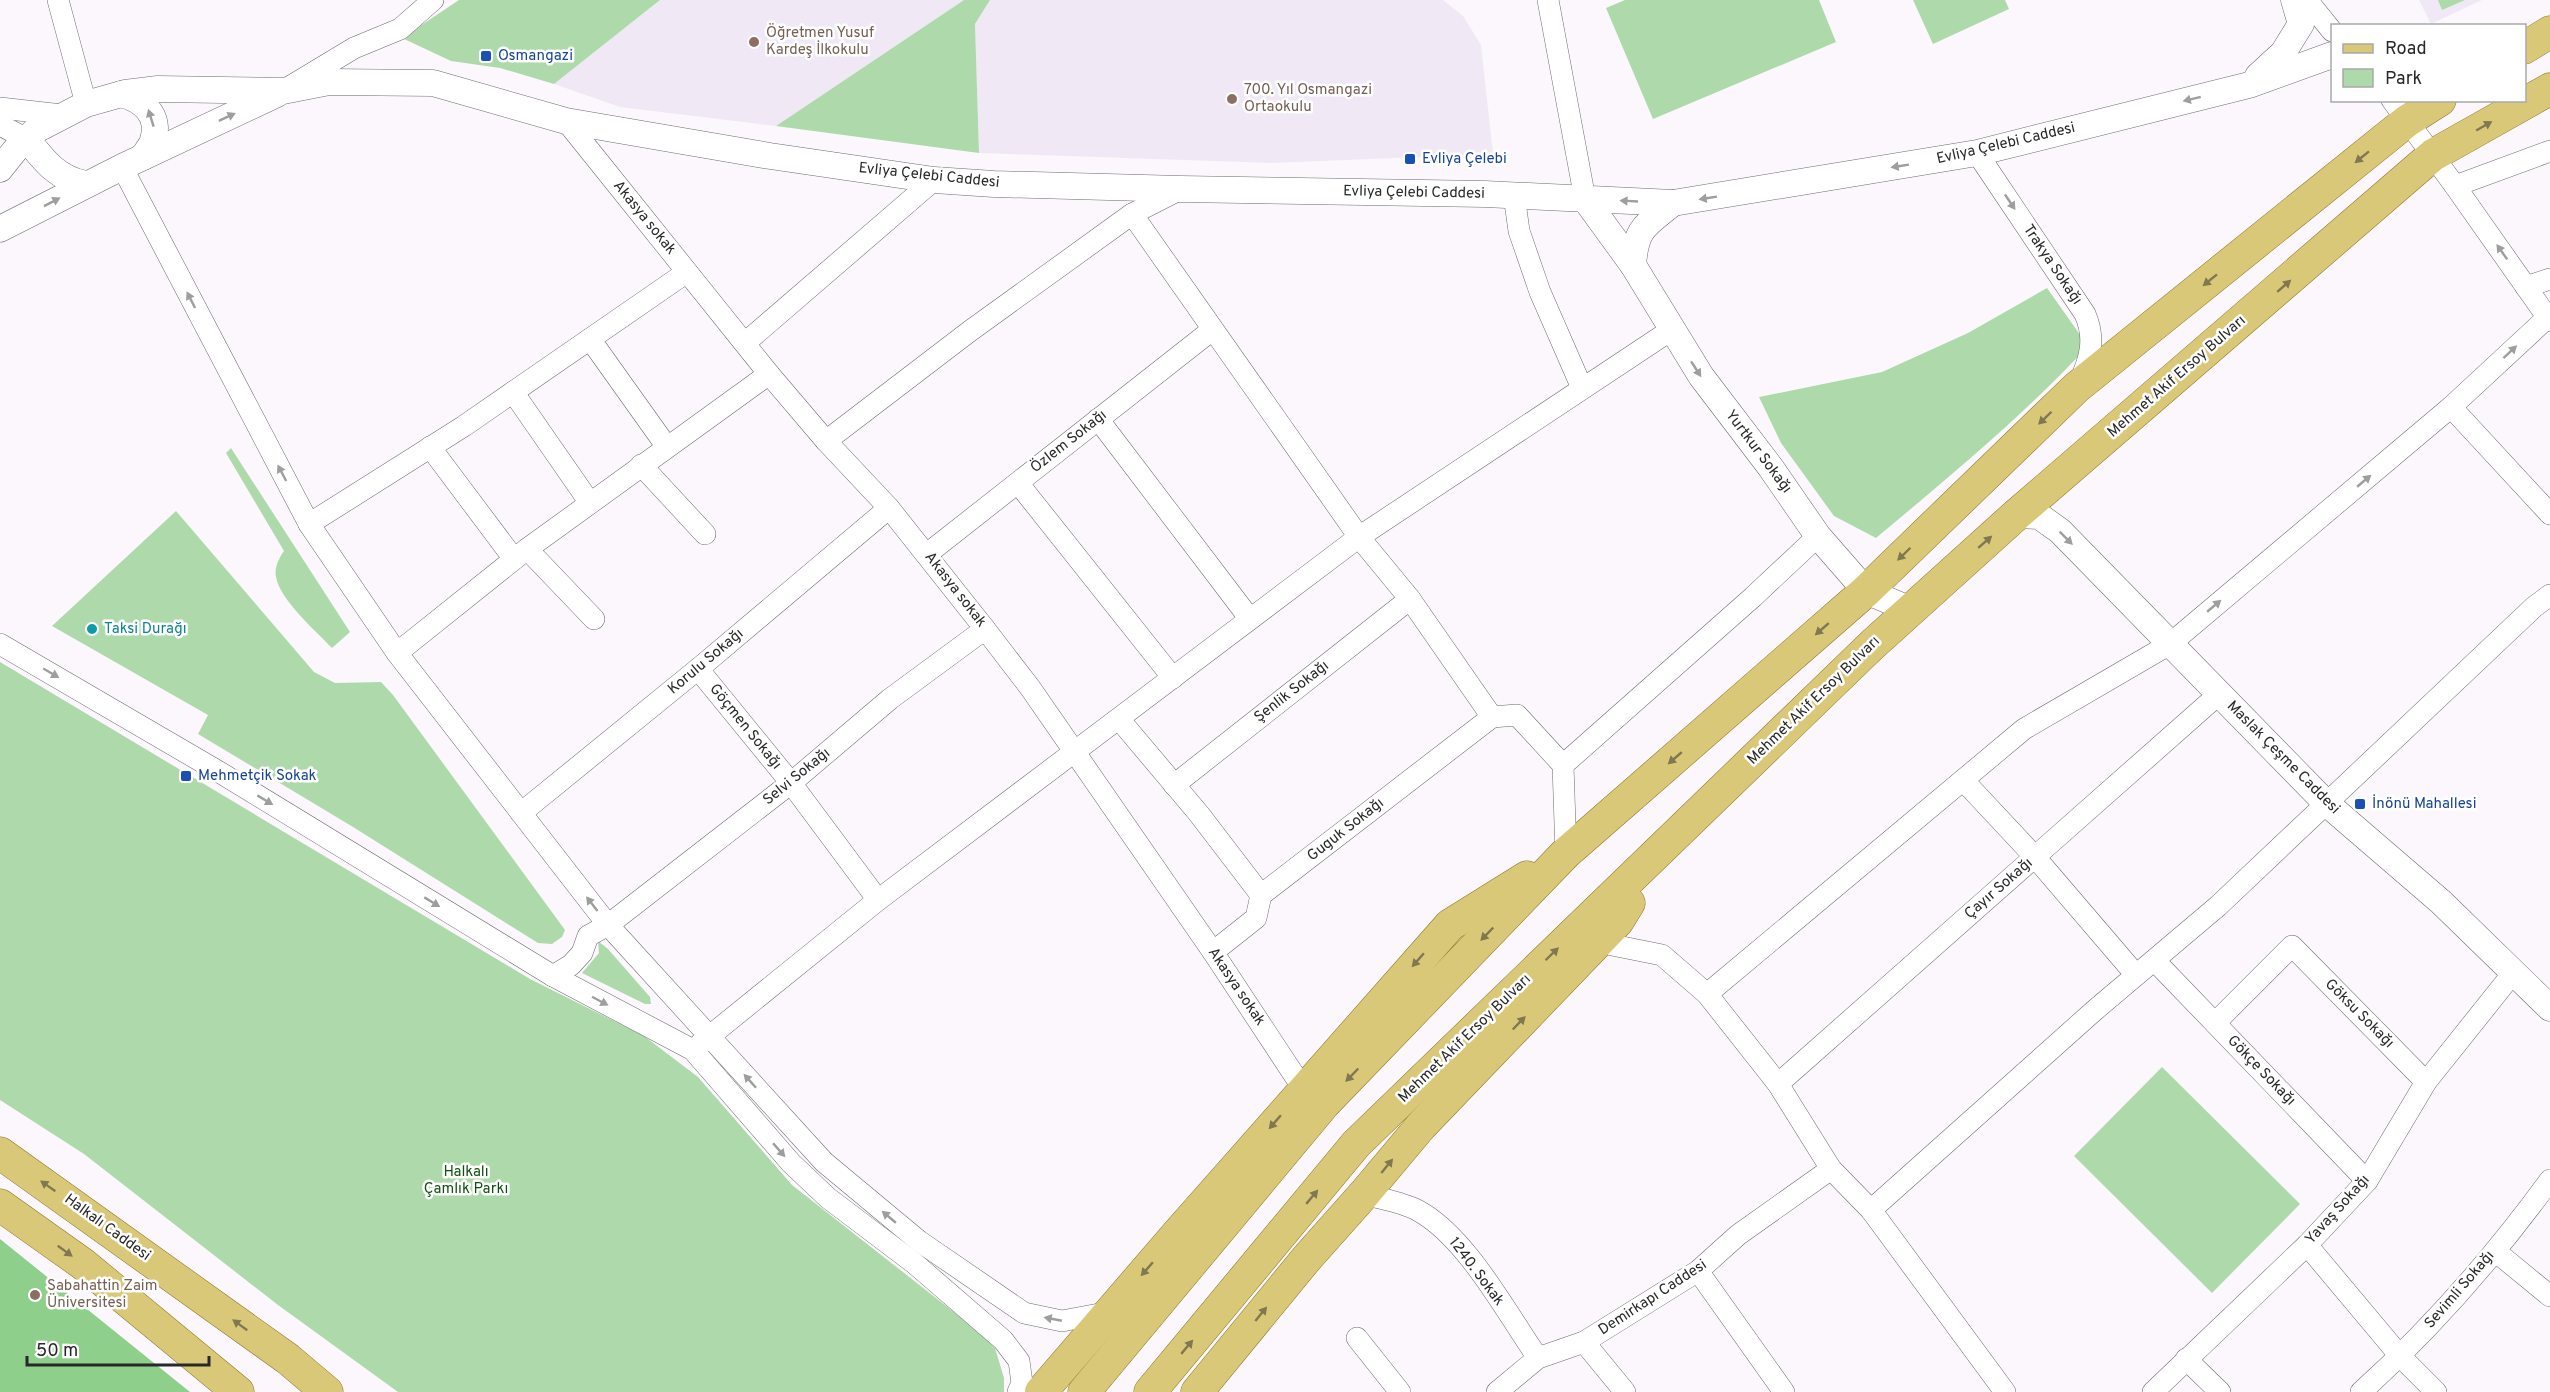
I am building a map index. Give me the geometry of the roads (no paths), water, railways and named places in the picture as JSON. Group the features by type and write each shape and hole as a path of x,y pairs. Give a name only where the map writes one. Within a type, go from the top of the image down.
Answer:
{"main road":[{"path":"2526,25 2550,20"},
{"path":"2526,47 2550,32"},
{"name":"Mehmet Akif Ersoy Bulvarı","path":"1150,1392 1356,1144 1911,610 2016,515 2433,155 2550,89"},
{"path":"1084,1392 1324,1104 1566,853 1866,591 2077,387 2400,111 2433,102"},
{"path":"1199,1391 1307,1258 1420,1126 1618,921 1672,838"},
{"path":"1041,1392 1450,925 1566,853"},
{"name":"Halkalı Caddesi","path":"0,1153 288,1359 327,1392"},
{"path":"0,1205 83,1264 238,1392"},
{"path":"288,1359 348,1392"}],"street":[{"path":"58,0 86,104"},
{"path":"0,229 86,184 283,91 354,48 400,29 433,0"},
{"path":"2249,85 2283,53 2301,24 2294,0"},
{"path":"2307,0 2331,30"},
{"path":"1550,1 1585,199 1634,265"},
{"name":"Evliya Çelebi Caddesi","path":"283,91 329,82 433,83 566,121 770,156 934,180 994,184 1181,189 1514,195 1673,203 1977,153 2249,85 2331,55"},
{"path":"0,169 36,130 86,104 121,94 158,89 283,91"},
{"path":"121,94 135,97 146,105 154,122 153,140 133,162"},
{"path":"0,108 62,115"},
{"path":"1707,994 2024,729 2170,644 2451,407 2549,319 2400,111"},
{"name":"Akasya sokak","path":"566,121 769,374 826,441 889,508 985,629 1213,952 1304,1090"},
{"path":"0,125 27,139 59,175 71,181 86,184"},
{"path":"2455,186 2550,151"},
{"name":"Trakya Sokağı","path":"1977,153 2085,314 2090,325 2092,349 2077,387"},
{"path":"133,162 309,524 397,653 608,925 824,1162 919,1241 1024,1313 1062,1321 1110,1312"},
{"path":"745,343 934,180"},
{"path":"826,441 970,331 1132,214 1181,189"},
{"path":"1514,195 1522,241 1540,292 1582,388"},
{"name":"Evliya Çelebi Caddesi","path":"1634,265 1635,242 1643,227 1673,203"},
{"path":"1132,214 1359,537 1410,599 1492,717 1517,715 1563,765 1566,853"},
{"name":"Yurtkur Sokağı","path":"1634,265 1671,330 1701,376 1771,468 1818,536 1866,591 1911,610"},
{"path":"309,524 513,392 687,272"},
{"path":"2526,287 2550,279"},
{"name":"Özlem Sokağı","path":"927,554 1212,330"},
{"path":"693,1050 708,1035 878,900 1359,537 1671,330"},
{"path":"590,339 667,447"},
{"path":"397,653 521,554 769,374"},
{"path":"513,392 590,503"},
{"path":"2451,407 2550,514"},
{"path":"1098,419 1250,619"},
{"path":"430,447 521,554 594,619"},
{"path":"642,465 705,534"},
{"path":"1018,483 1173,678"},
{"name":"Korulu Sokağı","path":"521,813 698,669 889,508"},
{"name":"Maslak Çeşme Caddesi","path":"2016,515 2030,514 2045,519 2326,803 2441,902 2550,1008"},
{"path":"1563,765 1753,597 1818,536"},
{"path":"1871,1210 2136,975 2218,906 2534,607 2550,595"},
{"name":"Şenlik Sokağı","path":"1174,785 1410,599"},
{"name":"Selvi Sokağı","path":"553,976 571,965 582,953 588,936 608,925 791,783 890,699 985,629"},
{"path":"0,644 216,770 553,976 693,1050 790,1163 828,1198 914,1263 1003,1340 1019,1361 1022,1383 1018,1392"},
{"name":"Göçmen Sokağı","path":"698,669 791,783 878,900"},
{"name":"Çayır Sokağı","path":"1778,1084 2219,694"},
{"name":"Guguk Sokağı","path":"1261,895 1492,717"},
{"path":"1119,720 1261,895 1256,918 1213,952"},
{"path":"1963,780 2035,857 2136,975"},
{"path":"1597,942 1662,955 1707,994 1778,1084 1831,1169 1871,1210 2006,1392"},
{"name":"Göksu Sokağı","path":"2214,1023 2292,946 2426,1082"},
{"name":"Gökçe Sokağı","path":"2155,961 2367,1181"},
{"name":"Yavaş Sokağı","path":"2153,1392 2307,1245 2367,1181 2426,1082 2513,972"},
{"name":"Demirkapı Caddesi","path":"1497,1392 1538,1358 1584,1342 1698,1271 1738,1235 1831,1169"},
{"name":"Sevimli Sokağı","path":"2361,1392 2400,1356 2469,1284 2550,1180"},
{"name":"1240. Sokak","path":"1364,1194 1416,1209 1440,1226 1465,1252 1538,1358"},
{"path":"2307,1245 2400,1356 2436,1392"},
{"path":"2495,1251 2550,1296"},
{"path":"1698,1271 1784,1392"},
{"path":"1357,1338 1400,1392"},
{"path":"1584,1342 1625,1392"},
{"path":"2186,1359 2220,1392"}],"place":[{"name":"Öğretmen Yusuf Kardeş İlkokulu","path":"754,42"},
{"name":"Osmangazi","path":"486,56"},
{"name":"700. Yıl Osmangazi Ortaokulu","path":"1232,99"},
{"name":"Evliya Çelebi","path":"1410,159"},
{"name":"Taksi Durağı","path":"92,629"},
{"name":"Mehmetçik Sokak","path":"186,776"},
{"name":"İnönü Mahallesi","path":"2360,804"},
{"name":"Sabahattin Zaim Üniversitesi","path":"35,1295"}],"park label":[{"name":"Halkalı Çamlık Parkı","path":"466,1180"}]}
